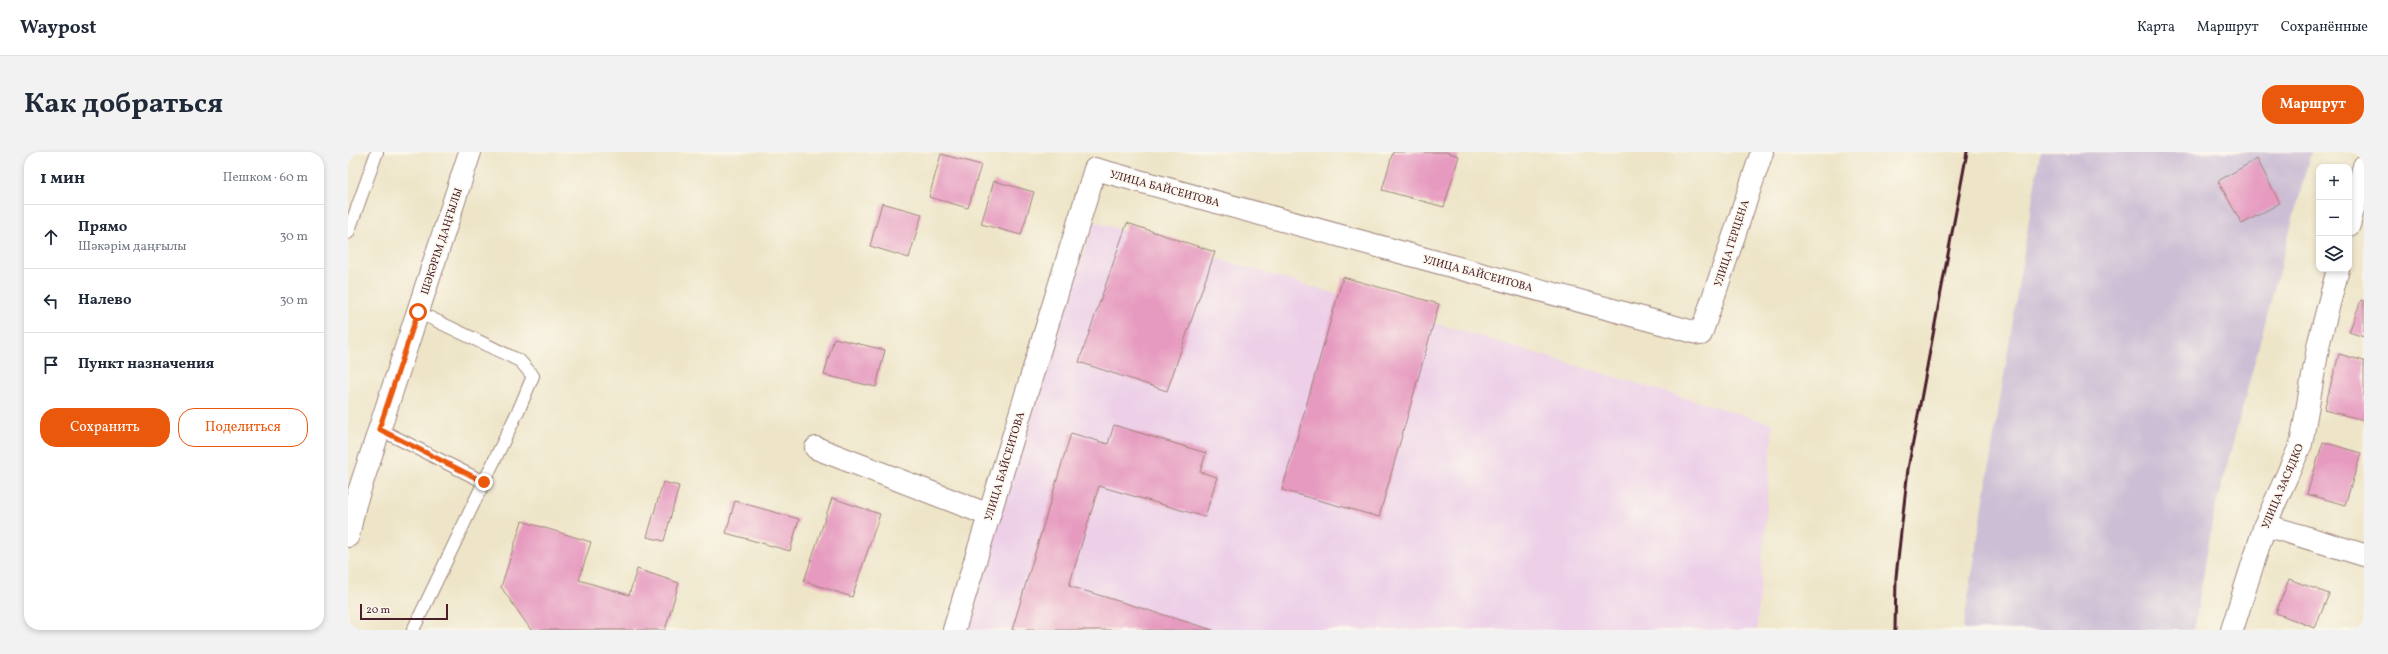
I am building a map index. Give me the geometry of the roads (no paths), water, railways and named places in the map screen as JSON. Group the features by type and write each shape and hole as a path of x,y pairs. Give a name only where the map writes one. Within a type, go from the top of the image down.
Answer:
{"street":[{"name":"ШӘКӘРІМ ДАҢҒЫЛЫ","path":"348,536 352,500 379,429 470,152"},
{"name":"УЛИЦА ГЕРЦЕНА","path":"1701,334 1762,152"},
{"path":"2352,213 2364,166"},
{"name":"УЛИЦА БАЙСЕИТОВА","path":"954,630 1095,169 1701,334"},
{"name":"УЛИЦА ЗАСЯДКО","path":"2232,630 2265,525 2301,444 2319,342 2337,272"},
{"path":"816,448 989,515"},
{"path":"2265,525 2364,555"}],"lane":[{"path":"348,233 377,152"},
{"path":"413,630 533,376 520,361 418,312"},
{"path":"379,429 484,482"}],"railway":[{"path":"1895,630 1896,577 1908,469 1967,152"}]}
